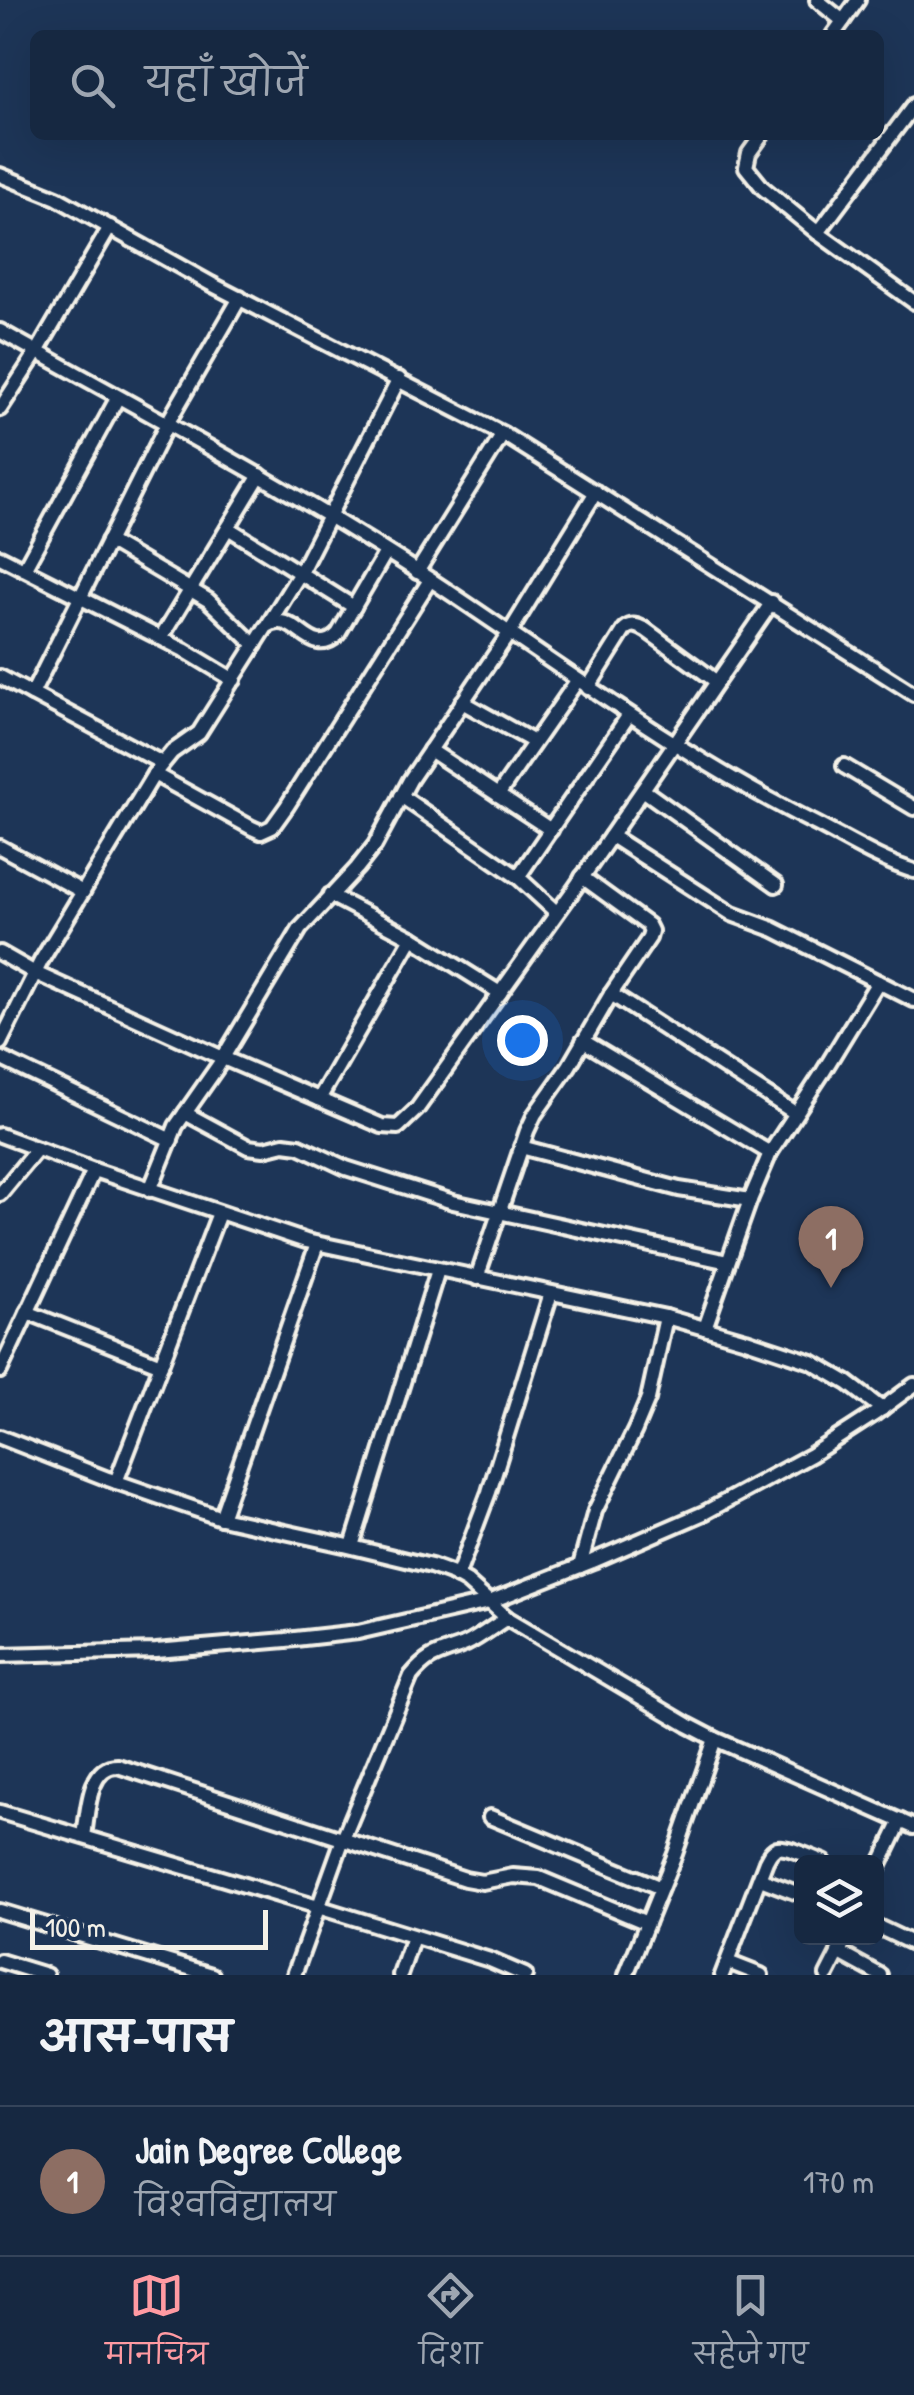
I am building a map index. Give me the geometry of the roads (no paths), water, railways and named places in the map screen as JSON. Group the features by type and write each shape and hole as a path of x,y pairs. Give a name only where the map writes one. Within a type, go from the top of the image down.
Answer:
{"street":[{"path":"817,0 843,21"},
{"path":"837,30 858,0"},
{"path":"818,234 914,105"},
{"path":"758,140 746,166 763,188 818,234 911,294"},
{"path":"0,175 57,198 502,434 914,694"},
{"path":"0,408 110,227"},
{"path":"32,694 168,424 240,298"},
{"path":"0,331 330,515 674,745 774,803 914,871"},
{"path":"0,1043 34,973 158,768 172,752 199,733 300,573 399,378"},
{"path":"24,569 118,396"},
{"path":"0,677 158,768 252,828 261,832 272,827 424,576 502,434"},
{"path":"160,638 260,475"},
{"path":"150,1190 184,1113 300,929 375,844 401,796 510,632 596,492"},
{"path":"228,528 354,607"},
{"path":"108,541 216,607 255,645"},
{"path":"269,623 284,622 312,640 325,643 338,634 386,552"},
{"path":"0,557 234,680"},
{"path":"0,953 34,973 382,1126 404,1124 611,836 772,602"},
{"path":"498,795 534,742 630,625 646,630 718,682"},
{"path":"462,702 534,742"},
{"path":"518,877 628,715"},
{"path":"430,750 550,830"},
{"path":"844,766 914,808"},
{"path":"642,790 776,885"},
{"path":"401,796 518,877 556,912"},
{"path":"611,836 732,914 773,929 914,1000"},
{"path":"0,847 82,892"},
{"path":"477,1278 535,1114 560,1082 651,931 640,918 582,877"},
{"path":"330,895 412,938 500,992"},
{"path":"319,1098 412,938"},
{"path":"705,1328 770,1152 878,982"},
{"path":"611,994 796,1113"},
{"path":"584,1041 770,1152"},
{"path":"0,1058 170,1140"},
{"path":"184,1113 248,1147 299,1146 346,1168 453,1202 728,1262"},
{"path":"0,1135 150,1190 317,1244 705,1328 812,1362 882,1409"},
{"path":"521,1147 679,1189 750,1200"},
{"path":"0,1194 37,1149"},
{"path":"0,1371 94,1170"},
{"path":"116,1482 219,1213"},
{"path":"221,1518 317,1244"},
{"path":"352,1546 438,1270"},
{"path":"457,1576 497,1468 550,1293"},
{"path":"27,1312 161,1365"},
{"path":"580,1566 595,1511 648,1400 666,1317"},
{"path":"0,1654 156,1650 286,1640 358,1632 489,1602 704,1513 811,1455 914,1385"},
{"path":"0,1438 221,1518 352,1546 457,1576 507,1618 715,1740 908,1824 884,1860"},
{"path":"294,1975 342,1838 411,1676 423,1661 464,1644 507,1618"},
{"path":"626,1975 715,1740"},
{"path":"84,1836 96,1780 108,1766 118,1766 465,1879 482,1882 513,1876 539,1878 647,1922"},
{"path":"0,1812 490,1960 525,1975"},
{"path":"490,1817 661,1888"},
{"path":"761,1975 725,1969 770,1853 779,1847 803,1855"},
{"path":"760,1879 794,1892"},
{"path":"0,1910 212,1975"},
{"path":"884,1930 914,1944"},
{"path":"400,1975 413,1937"},
{"path":"827,1975 842,1945"},
{"path":"838,1952 880,1975"},
{"path":"0,1961 46,1975"}],"place":[{"name":"Jain Degree College","path":"831,1288"}]}
